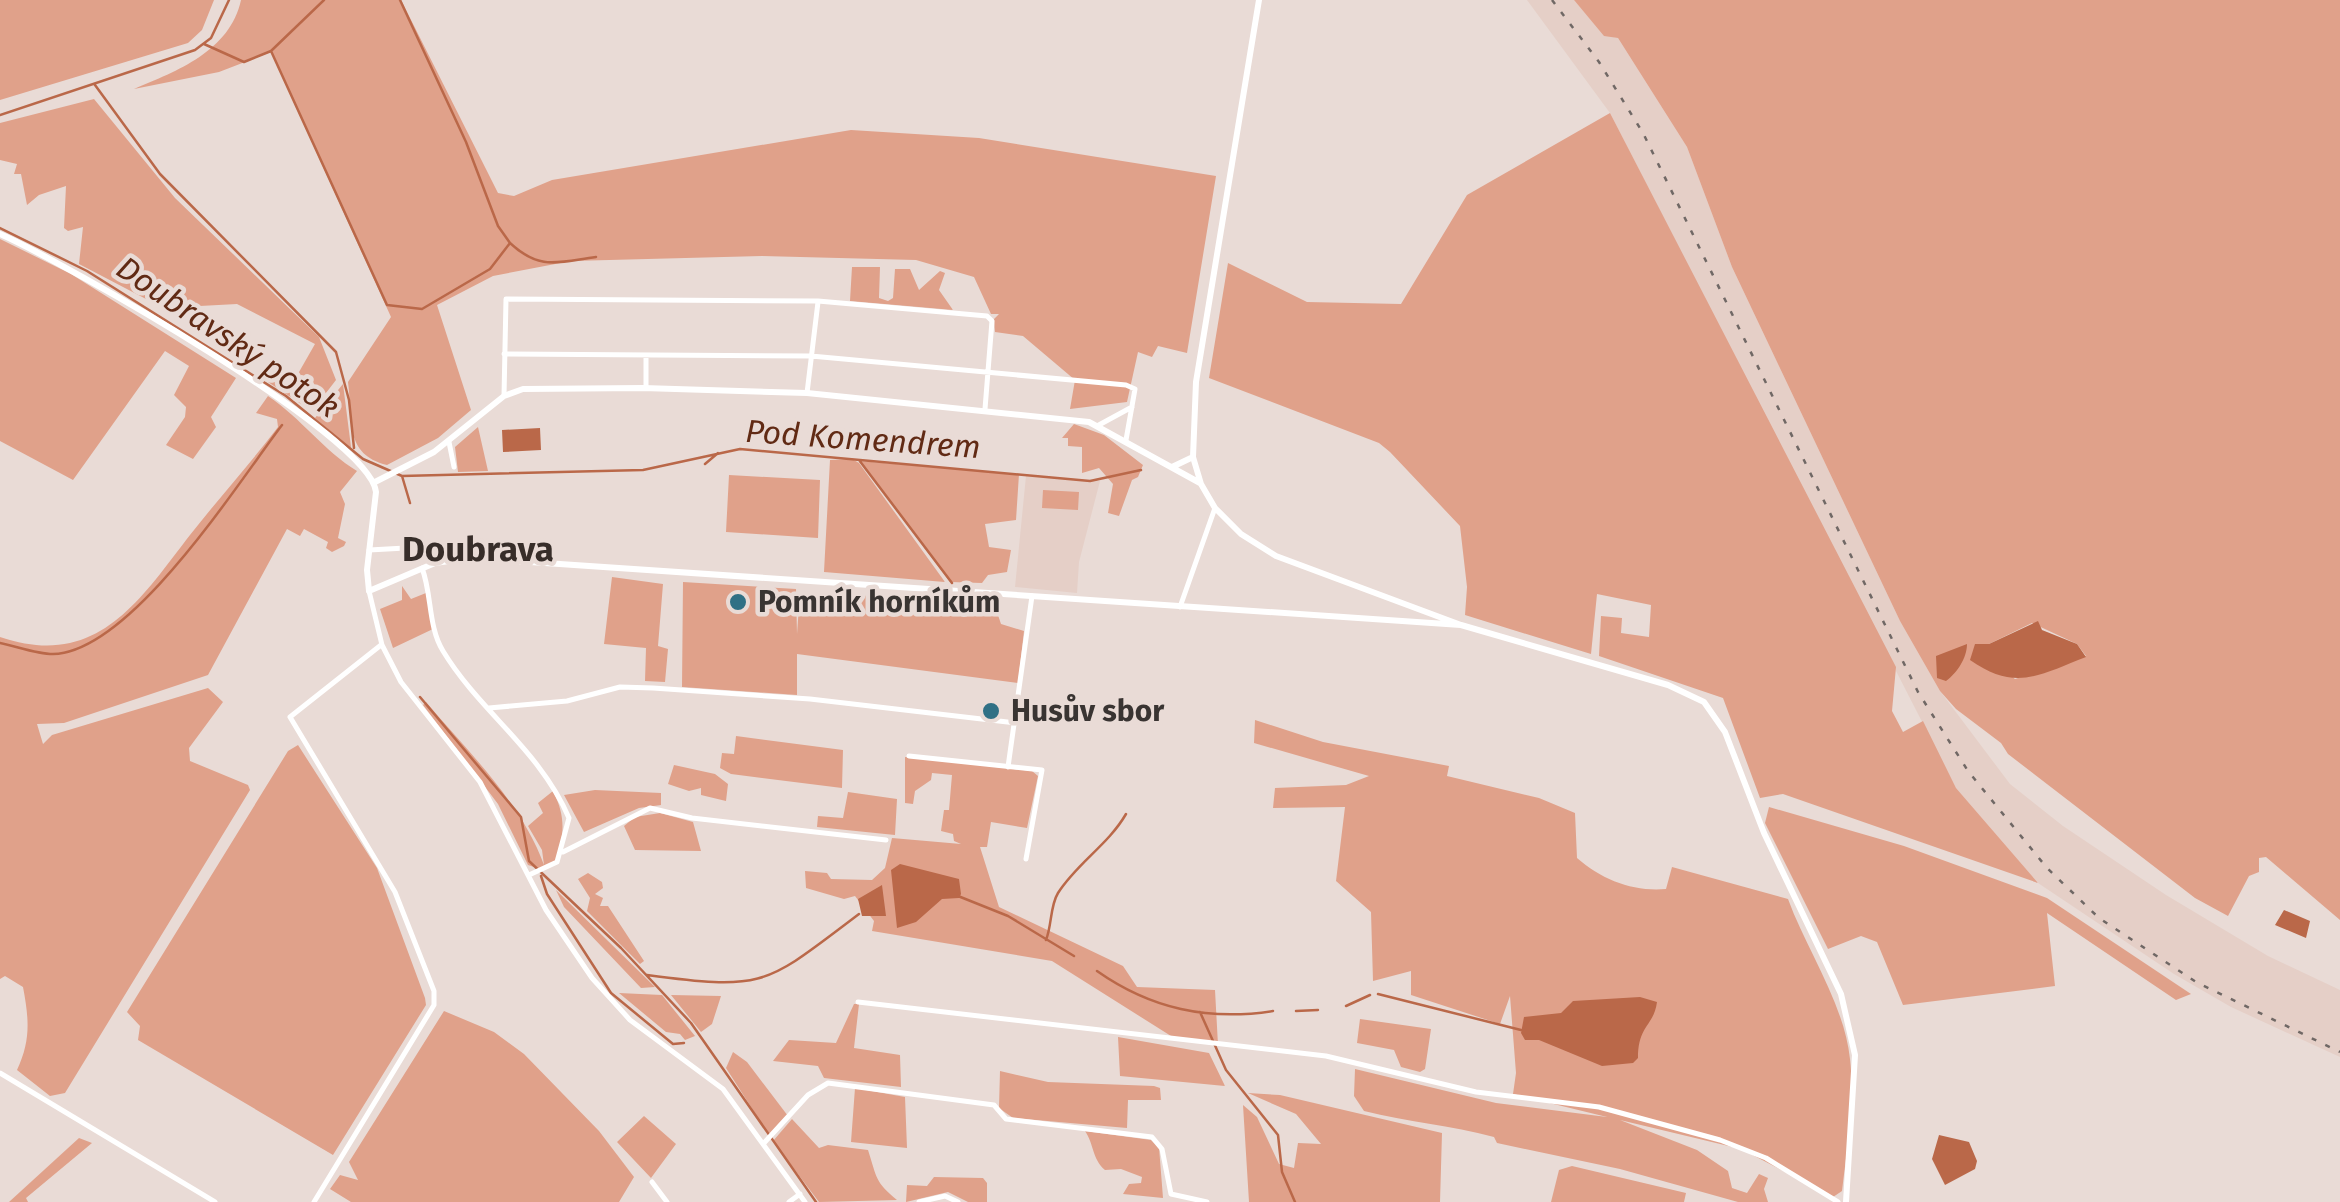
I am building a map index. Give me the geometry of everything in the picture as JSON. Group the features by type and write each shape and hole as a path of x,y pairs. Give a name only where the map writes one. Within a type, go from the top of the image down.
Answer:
{"street":[{"path":"858,1002 1326,1056 1476,1092 1599,1107 1736,1146 1766,1158 1843,1202 1854,1117 1855,1055 1840,994 1764,833 1719,720 1704,702 1685,691 1461,625 1276,556 1241,534 1215,508 1201,484 1193,457 1196,382 1259,0"},
{"path":"0,234 102,287 279,398 356,460 374,482 369,591 382,645 401,682 480,782 546,910 605,992 630,1020 723,1088 805,1202"},
{"path":"504,396 506,299 818,301 987,316 992,320 985,408"},
{"path":"807,393 818,301"},
{"path":"504,354 811,356 1126,385 1134,388 1126,440"},
{"path":"646,355 646,388"},
{"path":"374,482 449,442 504,396 523,389 646,388 807,393 985,408 1097,426 1201,484"},
{"path":"1097,426 1132,407"},
{"path":"449,442 454,467"},
{"path":"1172,467 1193,457"},
{"path":"1180,606 1215,508"},
{"path":"369,550 424,546 432,551 435,564"},
{"path":"369,591 422,568 470,558 1461,625"},
{"path":"422,568 438,642 489,708 546,771 560,797 568,818 562,853"},
{"path":"1008,767 1032,594"},
{"path":"314,1202 434,1005 434,991 395,892 290,717 382,645"},
{"path":"489,708 567,701 620,687 1016,723"},
{"path":"909,756 1042,770 1026,859"},
{"path":"529,875 550,869 575,842 650,808 692,818 886,840"},
{"path":"0,1073 215,1202"},
{"path":"764,1143 808,1095 828,1083 994,1104 1006,1119 1152,1137 1162,1149 1171,1194 1206,1202"},
{"path":"652,1182 667,1202"},
{"path":"790,1202 800,1194"},
{"path":"919,1202 945,1196 958,1202"}],"shaded area":[{"path":"0,0 214,0 202,30 188,43 0,100"},
{"path":"241,0 401,0 498,193 514,196 552,180 851,130 979,138 1216,176 1187,353 1158,346 1152,357 1138,352 1127,402 1070,409 1075,380 1023,336 995,332 994,319 999,314 991,314 974,277 916,260 762,256 571,261 493,276 437,305 471,410 438,438 387,465 373,460 363,453 353,434 348,382 391,317 271,52 219,72 134,89 184,66 214,46 235,18"},
{"path":"1527,0 1574,0 1604,35 1618,38 1687,147 1732,267 1900,621 1940,691 2010,784 2063,826 2166,895 2268,956 2340,990 2340,1057 2231,1007 2174,974 2038,883 1956,788 1610,113"},
{"path":"1574,0 2340,0 2340,920 2266,857 2259,858 2259,872 2249,876 2228,916 2195,898 2008,754 2001,743 1956,709 1940,691 1900,621 1732,267 1687,147 1618,38 1604,36","holes":["2032,623 2077,644 2086,656 2015,679 1975,645 1989,644"]},
{"path":"94,99 175,198 319,337 336,380 326,393 308,402 307,408 265,380 274,378 269,367 295,379 315,344 237,304 181,307 146,299 79,264 83,227 68,231 64,228 66,186 39,195 27,205 21,174 14,174 17,164 0,160 0,123"},
{"path":"1610,113 1896,667 1892,711 1903,732 1923,721 1956,788 2038,883 1783,794 1760,798 1723,698 1599,656 1601,616 1622,618 1621,633 1649,637 1651,605 1597,594 1591,654 1465,615 1467,587 1460,526 1390,452 1379,443 1209,378 1228,263 1307,302 1401,304 1467,195"},
{"path":"0,239 71,274 236,378 211,417 216,427 193,459 166,445 185,417 186,407 174,395 189,366 165,351 73,480 0,441"},
{"path":"852,267 880,267 879,298 888,301 893,298 895,269 910,269 919,290 940,271 945,273 939,290 953,310 850,301"},
{"path":"343,384 351,447 350,448 315,418"},
{"path":"268,396 357,471 340,492 345,504 338,538 346,542 344,546 332,552 326,548 328,542 304,529 300,536 287,529 208,675 64,723 37,724 43,744 52,735 208,688 223,702 189,748 190,761 248,785 250,790 65,1093 50,1096 17,1070 28,1029 23,987 5,976 0,979 0,637 34,645 63,644 89,637 133,605 278,427 277,419 256,413"},
{"path":"1074,424 1104,435 1143,465 1138,477 1132,480 1119,516 1108,513 1113,484 1099,468 1082,473 1082,447 1068,446 1068,438 1062,438"},
{"path":"478,427 488,471 458,472 455,447"},
{"path":"540,428 541,450 503,452 502,430"},
{"path":"852,459 859,463 945,582 824,572 830,460"},
{"path":"859,461 1019,474 1016,520 985,524 989,547 1011,550 1007,572 988,575 982,583 950,582"},
{"path":"729,475 820,480 818,538 726,532"},
{"path":"1026,476 1100,481 1079,562 1077,593 1015,587"},
{"path":"1043,490 1079,492 1078,510 1042,508"},
{"path":"612,577 663,584 658,646 668,649 665,682 645,681 646,648 604,644"},
{"path":"683,582 796,589 797,634 800,592 994,603 1001,624 1024,631 1018,683 797,654 797,695 682,687"},
{"path":"402,586 411,599 426,593 433,629 393,648 380,609 402,600"},
{"path":"2038,621 2042,630 2077,644 2086,657 2041,674 2015,678 1986,670 1970,660 1975,644 1989,644"},
{"path":"1967,644 1954,674 1946,681 1937,678 1936,656"},
{"path":"426,702 508,799 544,865 542,850 528,826 543,813 538,803 553,791 562,825 557,860 540,869 528,865 498,804 423,705"},
{"path":"1255,720 1323,742 1449,766 1447,776 1539,798 1575,813 1577,858 1619,883 1642,889 1666,889 1672,867 1788,899 1833,997 1850,1059 1850,1125 1842,1191 1833,1197 1741,1149 1620,1120 1697,1150 1728,1171 1732,1188 1747,1193 1759,1174 1768,1178 1764,1189 1768,1202 1738,1202 1620,1169 1497,1143 1494,1137 1478,1133 1364,1111 1354,1096 1355,1069 1496,1103 1607,1117 1513,1094 1516,1073 1510,996 1500,1024 1411,995 1411,971 1373,981 1371,912 1336,881 1345,807 1273,808 1275,788 1346,785 1369,776 1254,743"},
{"path":"736,736 843,750 842,788 731,774 720,768 722,753 734,754"},
{"path":"298,745 377,868 426,1005 333,1155 138,1040 140,1026 127,1012 288,751"},
{"path":"905,757 1032,771 1038,776 1027,828 991,822 987,847 980,847 999,907 1123,966 1137,987 1215,990 1218,1045 1171,1036 1052,961 872,931 874,921 855,896 844,899 806,888 805,871 827,873 831,879 872,880 885,868 892,838 961,844 954,841 953,834 941,831 944,810 949,810 952,775 932,773 931,780 915,791 913,804 905,803"},
{"path":"674,765 715,774 728,784 726,801 701,795 701,788 689,791 668,784"},
{"path":"595,790 661,793 661,805 639,808 584,832 564,795"},
{"path":"848,792 897,799 895,835 817,827 818,816 843,818"},
{"path":"1769,807 1904,846 2047,898 2191,994 2176,1000 2047,913 2055,986 1903,1005 1877,942 1861,936 1828,949 1765,823"},
{"path":"660,813 693,822 701,851 635,850 624,826 635,817"},
{"path":"900,864 959,879 959,898 942,899 916,922 897,928 891,870"},
{"path":"588,873 602,882 603,888 595,894 603,898 600,906 608,906 644,961 640,964 587,911 590,898 578,879"},
{"path":"882,885 886,916 862,916 858,899"},
{"path":"556,890 655,987 641,988 564,907"},
{"path":"2284,910 2310,921 2306,938 2275,925"},
{"path":"619,993 662,995 695,1036 685,1040 680,1034 666,1032"},
{"path":"671,995 721,996 712,1024 701,1032"},
{"path":"1640,997 1657,1002 1633,1063 1602,1066 1539,1040 1525,1040 1521,1033 1524,1017 1561,1013 1573,1001"},
{"path":"854,1004 859,1004 854,1048 900,1055 901,1087 824,1078 818,1066 773,1061 789,1040 836,1043"},
{"path":"444,1011 494,1032 524,1054 599,1131 634,1177 619,1202 351,1202 330,1189 340,1175 358,1180 349,1162"},
{"path":"1360,1019 1431,1029 1425,1069 1420,1072 1401,1067 1394,1050 1357,1043"},
{"path":"1118,1037 1209,1053 1225,1086 1120,1076"},
{"path":"733,1052 747,1062 788,1116 769,1135 726,1068"},
{"path":"1000,1071 1048,1082 1154,1086 1160,1088 1161,1100 1128,1100 1127,1128 1013,1118 999,1108"},
{"path":"855,1088 905,1097 907,1148 851,1142"},
{"path":"1248,1093 1280,1095 1442,1133 1440,1202 1249,1202 1243,1105 1257,1117 1279,1164 1294,1168 1298,1143 1321,1144 1296,1114"},
{"path":"644,1116 676,1144 651,1178 617,1142"},
{"path":"792,1119 819,1148 828,1145 868,1150 878,1179 897,1200 819,1202 773,1141"},
{"path":"1085,1131 1151,1140 1159,1147 1163,1198 1123,1194 1129,1184 1141,1183 1142,1177 1121,1169 1105,1170"},
{"path":"1939,1135 1969,1142 1977,1161 1975,1169 1945,1185 1932,1159"},
{"path":"79,1138 92,1143 26,1198 28,1202 9,1202"},
{"path":"1572,1166 1686,1193 1684,1202 1551,1202 1559,1170"},
{"path":"934,1177 983,1178 987,1183 987,1202 968,1202 948,1192 906,1202 907,1185 927,1186"}],"waterway":[{"path":"0,115 195,50 211,38 229,0"},
{"path":"271,51 324,0"},
{"path":"204,44 244,62 271,51 387,305 422,309 490,269 510,243 498,226 466,142 400,0"},
{"path":"95,85 160,174 336,352 349,400 354,448"},
{"name":"Doubravský potok","path":"0,228 87,271 286,396 363,459 402,476 410,503"},
{"path":"510,243 540,261 596,257"},
{"path":"0,643 53,654 83,646 115,626 180,561 282,425"},
{"name":"Pod Komendrem","path":"402,476 643,470 740,449 1090,481 1141,470"},
{"name":"Pod Komendrem","path":"705,464 718,453"},
{"path":"859,460 952,583"},
{"name":"Doubravský potok","path":"420,697 521,817 529,861 621,948 691,1023 816,1202"},
{"path":"1046,940 1058,893 1126,814"},
{"path":"541,876 547,894 611,993 673,1044 684,1043"},
{"path":"958,896 1008,916 1074,956"},
{"path":"647,975 717,982 762,977 803,956 859,914"},
{"path":"1097,971 1138,995 1181,1009 1226,1014 1273,1011"},
{"path":"1378,994 1521,1030"},
{"path":"1346,1006 1370,995"},
{"path":"1296,1011 1318,1010"},
{"path":"1200,1012 1226,1070 1278,1135 1282,1172 1295,1202"}],"railway":[{"path":"1552,0 1599,62 1643,133 1918,692 1968,771 2047,868 2099,918 2196,982 2340,1052"}],"place":[{"name":"Pomník horníkům","path":"738,602"},
{"name":"Husův sbor","path":"991,711"}],"district":[{"name":"Doubrava","path":"478,549"}]}
